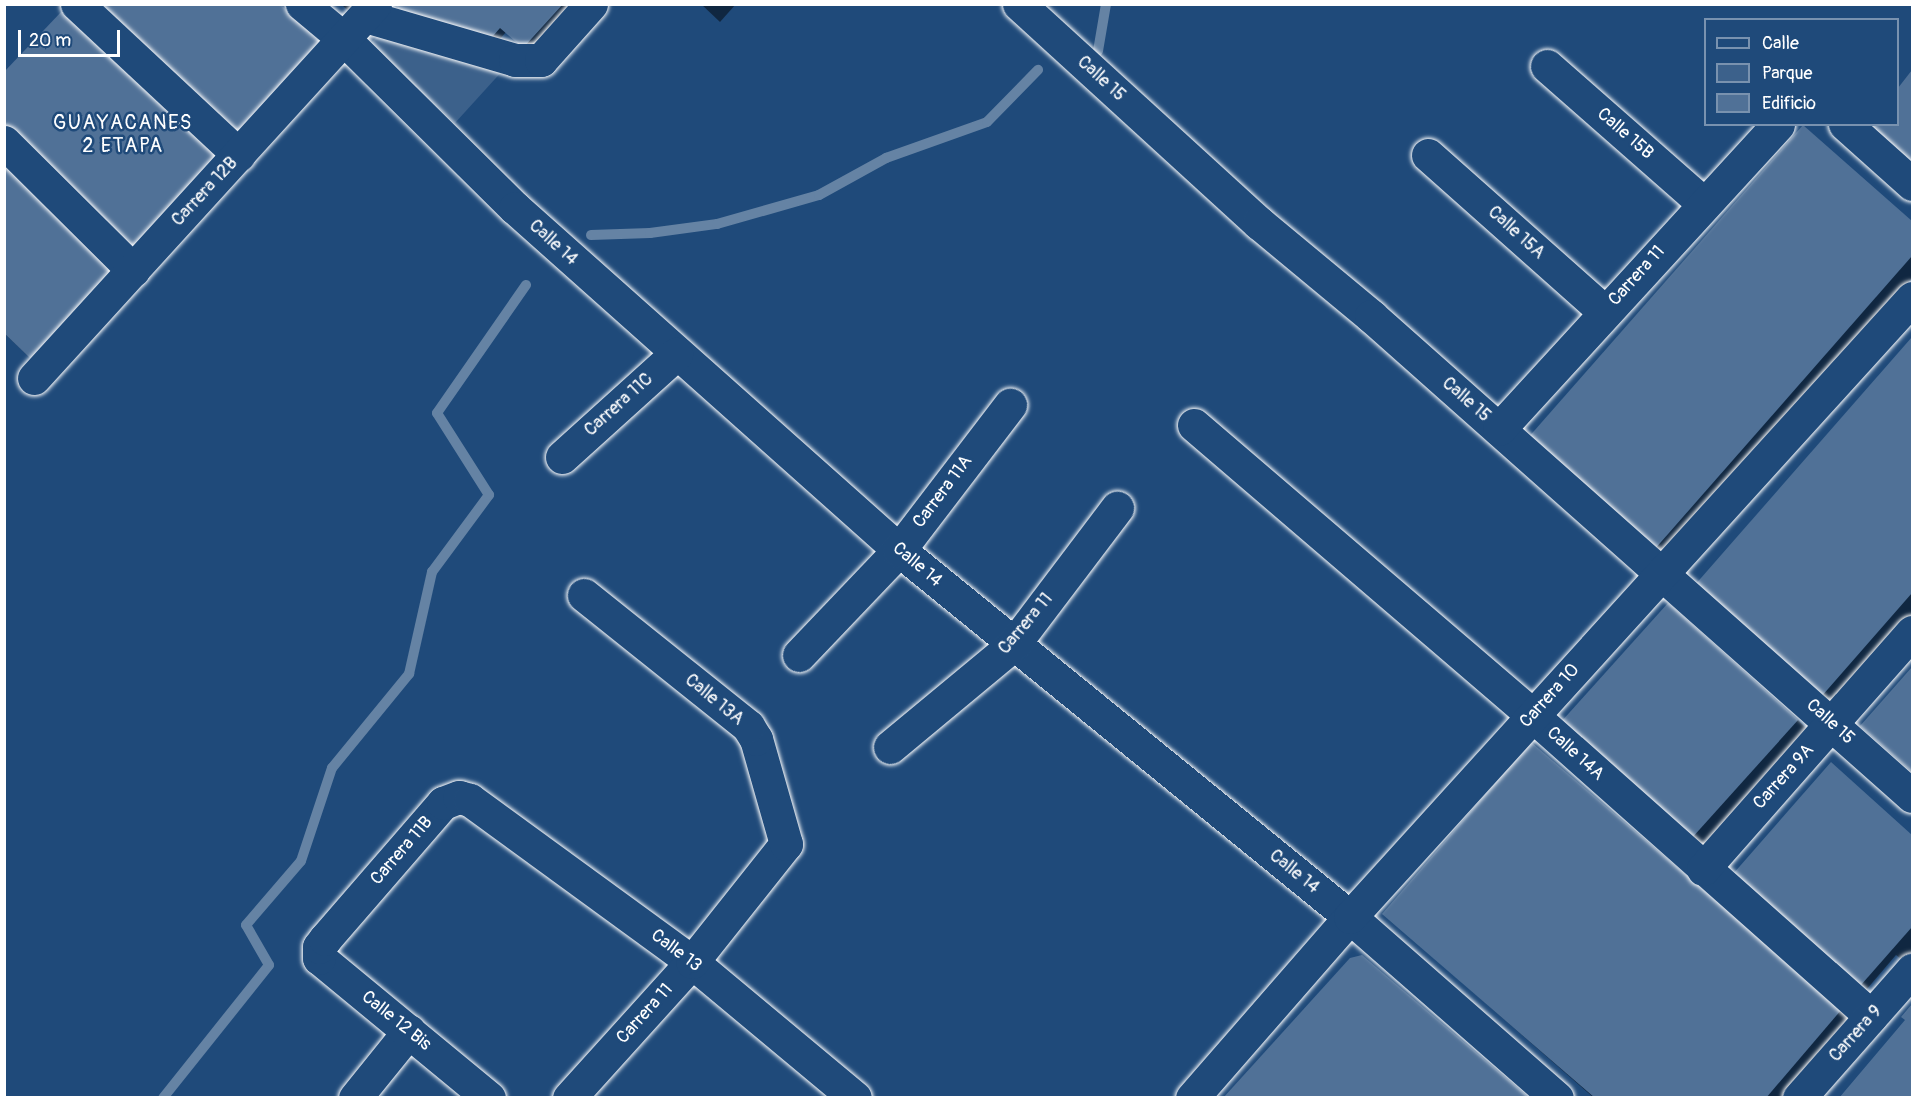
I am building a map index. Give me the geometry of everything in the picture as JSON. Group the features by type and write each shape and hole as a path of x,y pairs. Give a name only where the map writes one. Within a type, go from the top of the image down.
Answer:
{"street":[{"path":"77,4 239,155"},
{"name":"Calle 14","path":"302,4 361,20 515,208 675,354 899,550 1350,917 1557,1098"},
{"path":"361,20 514,60 541,60 591,4"},
{"name":"Calle 15","path":"1019,4 1259,223 1499,429 1912,796"},
{"name":"Carrera 12B","path":"34,378 361,20"},
{"name":"Calle 15B","path":"1546,66 1703,203"},
{"name":"Carrera 11","path":"1499,429 1703,203 1776,126"},
{"path":"1847,126 1912,184"},
{"path":"4,142 133,270"},
{"name":"Calle 15A","path":"1428,155 1605,312"},
{"name":"Carrera 10","path":"1192,1098 1350,917 1912,298"},
{"name":"Carrera 11C","path":"562,457 675,354"},
{"name":"Carrera 11A","path":"799,655 899,550 1010,405"},
{"name":"Calle 14A","path":"1194,425 1533,716 1871,1016"},
{"name":"Carrera 11","path":"890,747 1014,644 1117,508"},
{"name":"Calle 13A","path":"584,595 748,726 756,740 786,844"},
{"name":"Carrera 9A","path":"1703,869 1912,632"},
{"name":"Carrera 11B","path":"325,939 443,803 459,797 470,800 490,816"},
{"name":"Calle 13","path":"490,816 692,962 855,1098"},
{"name":"Carrera 11","path":"569,1098 692,962 786,844"},
{"name":"Calle 12 Bis","path":"325,939 319,947 318,958 489,1098"},
{"name":"Carrera 9","path":"1799,1098 1912,970"},
{"path":"355,1098 409,1031"}],"green space":[{"path":"381,33 505,68 455,123 370,44"}],"building":[{"path":"102,4 280,4 321,43 237,132"},
{"path":"563,4 523,48 500,28 487,43 418,26 396,6"},
{"path":"62,11 219,158 134,247 4,125 4,72"},
{"path":"1912,70 1912,163 1870,126 1899,126 1899,87"},
{"path":"1802,126 1912,221 1912,256 1654,550 1527,439"},
{"path":"5,166 115,271 31,359 5,334"},
{"path":"1912,337 1912,593 1821,697 1694,586"},
{"path":"1668,603 1798,720 1689,841 1559,724"},
{"path":"1912,667 1912,772 1860,726"},
{"path":"1531,742 1842,1009 1766,1098 1595,1098 1382,914"},
{"path":"1831,762 1912,835 1912,927 1861,985 1733,874"},
{"path":"1362,955 1529,1098 1223,1098 1350,958"},
{"path":"1912,1004 1912,1098 1839,1098 1905,1020 1901,1017"}],"waterway":[{"path":"1098,51 1106,4"},
{"path":"591,235 650,233 717,224 819,195 886,158 987,122 1038,70"},
{"path":"163,1098 269,965 246,925 301,861 332,768 409,674 432,572 489,495 437,413 526,285"}],"district":[{"name":"GUAYACANES 2 ETAPA","path":"123,134"}]}
